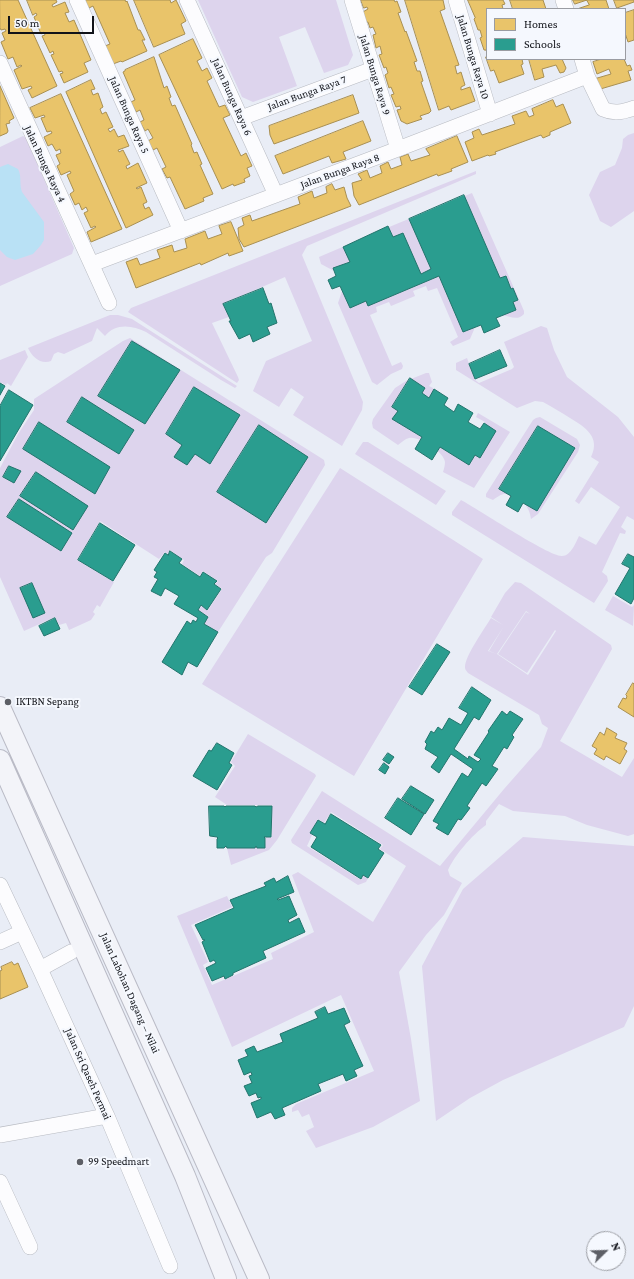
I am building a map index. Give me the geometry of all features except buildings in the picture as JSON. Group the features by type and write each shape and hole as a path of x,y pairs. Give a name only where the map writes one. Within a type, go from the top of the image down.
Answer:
{"main road":[{"name":"Jalan Labohan Dagang ‒ Nilai","path":"0,707 259,1279"},
{"name":"Jalan Labohan Dagang ‒ Nilai","path":"0,760 185,1176 226,1279"},
{"path":"69,914 73,932 70,952 81,959 96,974"},
{"path":"229,1212 264,1279"},
{"path":"206,1227 234,1279"}],"street":[{"name":"Jalan Bunga Raya 5","path":"77,0 181,231"},
{"name":"Jalan Bunga Raya 6","path":"187,0 276,195"},
{"name":"Jalan Bunga Raya 9","path":"352,0 398,149"},
{"name":"Jalan Bunga Raya 10","path":"456,0 490,114"},
{"path":"582,60 587,76 603,109 609,112 618,113 630,109"},
{"name":"Jalan Bunga Raya 4","path":"0,63 109,303"},
{"name":"Jalan Bunga Raya 7","path":"241,118 373,69"},
{"name":"Jalan Bunga Raya 8","path":"92,264 587,76"},
{"name":"Jalan Sri Qaseh Permai","path":"0,885 107,1116 170,1266"},
{"path":"0,942 22,932"},
{"path":"40,969 70,952"},
{"path":"0,1135 107,1116"},
{"path":"0,1182 30,1247"}],"shaded area":[{"path":"198,0 336,0 353,55 348,65 324,73 305,27 279,37 297,86 253,102 242,97"},
{"path":"634,133 634,211 611,227 600,221 589,195 600,172 615,165 622,148 623,139"},
{"path":"23,136 26,138 74,248 72,254 0,286 0,147"},
{"path":"476,171 476,174 307,246 302,255 363,402 362,410 342,446 293,415 304,397 291,388 279,407 253,391 266,361 312,341 285,277 223,304 229,317 212,323 238,377 239,380 237,383 128,312 131,308"},
{"path":"472,193 524,314 519,318 500,315 491,318 476,325 470,339 453,346 450,342 458,337 437,288 428,291 426,286 413,291 415,296 391,306 389,302 376,307 377,312 370,315 392,366 401,362 403,366 402,369 391,374 377,385 372,382 338,303 343,288 336,272 321,264 319,257"},
{"path":"110,315 118,315 132,319 237,386 235,388 221,380 146,332 130,327 119,327 109,332 105,336 97,328 92,341 64,354 58,352 54,354 51,361 47,362 37,359 28,348"},
{"path":"541,326 547,328 554,350 567,377 618,417 634,437 634,520 627,516 621,527 626,531 625,534 620,533 602,572 607,576 608,581 594,603 452,515 452,512 461,500 529,541 562,556 571,551 579,536 596,545 620,507 591,487 579,504 575,501 599,462 591,457 594,450 593,438 586,429 576,421 543,402 535,401 517,408 456,370 456,363 467,358 475,380 479,383 512,369 514,367 504,342"},
{"path":"130,338 321,458 324,460 325,465 272,553 266,557 218,632 204,624 208,616 198,610 201,606 208,610 222,589 215,584 218,581 203,571 200,576 182,564 184,560 170,550 168,554 165,552 159,559 100,521 77,560 114,582 100,607 97,605 93,612 95,614 91,620 69,630 66,623 59,625 55,617 24,631 0,577 0,468 18,434 34,410 34,399 123,341"},
{"path":"25,350 28,357 11,386 7,383 6,385 0,382 0,360"},
{"path":"429,373 432,382 429,386 433,388 441,403 479,431 484,428 485,422 476,417 478,413 510,432 474,488 443,472 445,463 444,458 436,449 425,442 414,438 408,438 398,445 373,428 373,419 395,388 406,381"},
{"path":"540,417 577,439 580,445 578,452 538,514 531,519 526,505 518,498 509,494 504,494 493,500 486,497 486,494 533,420"},
{"path":"363,442 368,442 446,491 436,505 355,454"},
{"path":"340,468 483,559 354,776 202,684"},
{"path":"515,582 521,583 611,645 612,649 560,741 622,777 634,758 634,834 628,836 587,825 565,816 513,811 499,804 486,821 486,825 459,852 451,864 448,870 450,876 462,883 444,915 426,935 399,972 420,1101 373,1127 316,1148 306,1131 314,1127 309,1114 302,1117 298,1110 292,1112 292,1108 296,1104 374,1071 341,995 232,1047 177,916 227,896 232,907 191,925 208,962 203,965 212,985 273,959 271,953 314,932 292,875 298,872 373,922 406,866 380,849 383,845 331,812 324,823 318,819 310,833 312,835 307,846 361,880 363,876 368,878 366,882 358,885 292,843 291,840 322,791 440,866 541,747 548,728 542,724 539,715 468,673 465,669 468,656 491,618 503,625 491,617 505,593","holes":["526,611 530,614 526,612 498,654 527,673 555,630 556,631 528,675 497,654","504,626 489,651 497,654 488,651"]},
{"path":"613,596 632,607 634,605 633,626 605,610"},
{"path":"248,734 316,776 277,840 269,850 231,865 227,848 265,848 266,837 272,837 272,805 227,805 215,797 235,766 231,762"},
{"path":"523,837 634,846 634,1006 624,1027 503,1080 470,1098 436,1121 422,966 463,889"}],"water":[{"path":"8,164 18,169 22,192 44,222 44,240 41,245 33,254 15,260 7,257 0,250 0,167"}],"place":[{"name":"IKTBN Sepang","path":"8,702"},
{"name":"99 Speedmart","path":"80,1162"}]}
